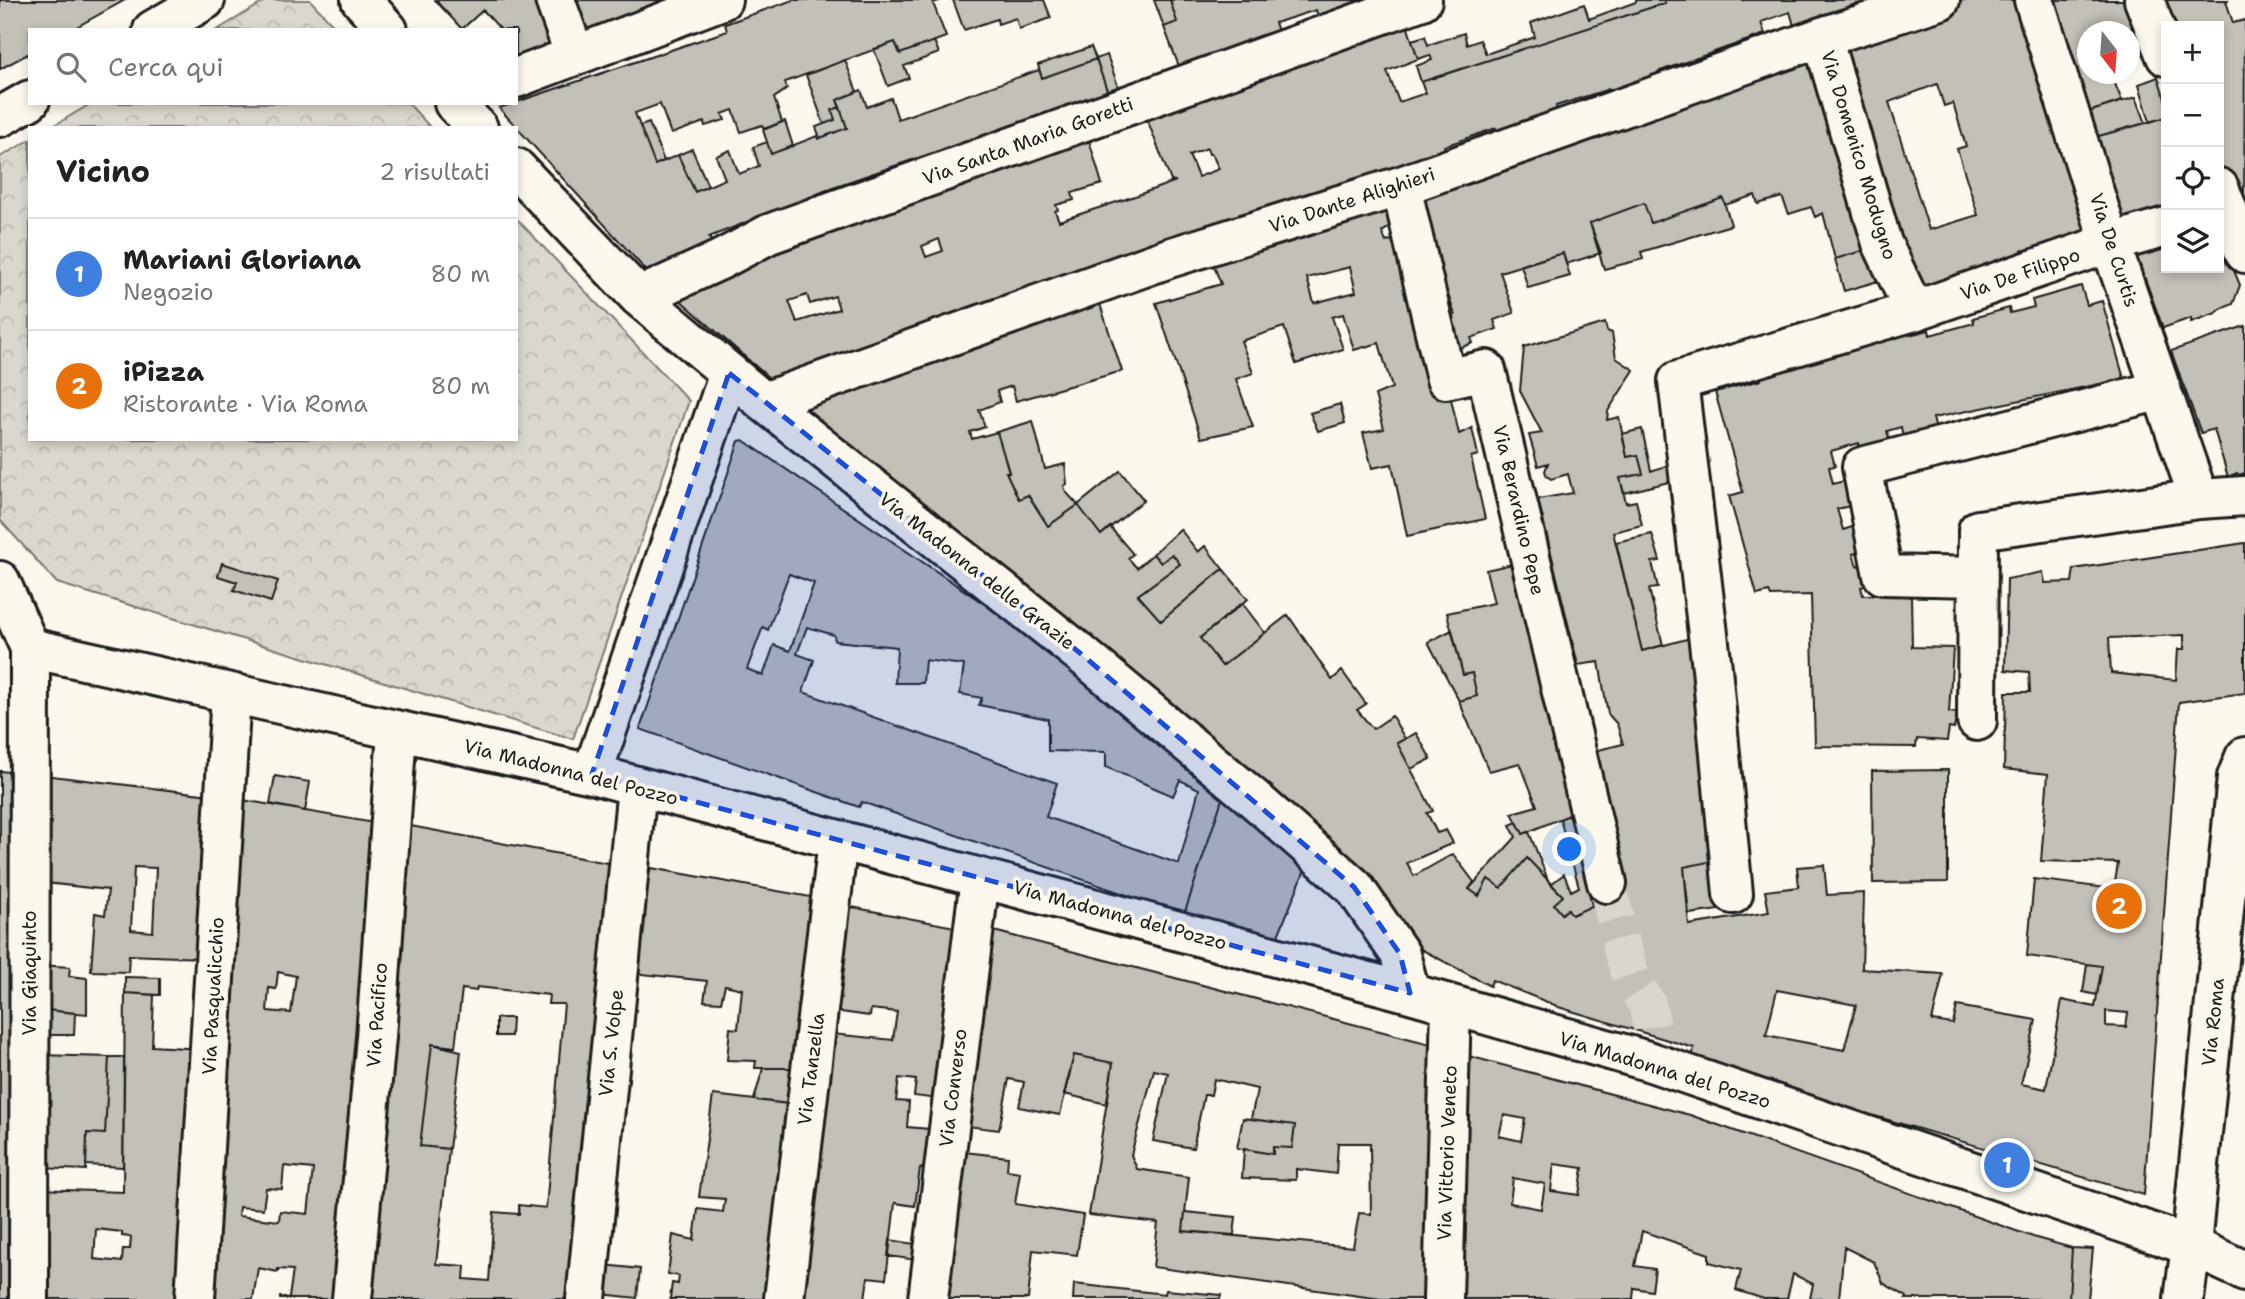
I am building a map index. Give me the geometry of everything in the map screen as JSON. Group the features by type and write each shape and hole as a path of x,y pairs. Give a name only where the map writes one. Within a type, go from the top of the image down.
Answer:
{"street":[{"path":"156,28 205,0"},
{"path":"361,0 386,28"},
{"path":"555,0 575,56"},
{"path":"518,77 722,0"},
{"name":"Via Santa Maria Goretti","path":"639,297 769,234 1422,0"},
{"name":"Via Dante Alighieri","path":"764,402 1168,258 1401,186 1822,37 1940,0"},
{"name":"Via De Curtis","path":"2034,0 2110,243 2199,499"},
{"path":"2144,0 2161,43"},
{"name":"Via Domenico Modugno","path":"1822,37 1882,243 1914,311"},
{"path":"0,117 28,101"},
{"path":"456,105 476,126"},
{"name":"Via Madonna delle Grazie","path":"518,170 639,297 764,402 1080,653 1252,797 1354,887 1400,954 1410,993"},
{"name":"Via Berardino Pepe","path":"1401,186 1446,379 1486,370 1607,883"},
{"path":"2224,207 2245,253"},
{"name":"Via De Filippo","path":"1733,894 1712,668 1678,382 1914,311 2110,243 2161,228"},
{"path":"592,774 729,373"},
{"path":"1978,576 1884,575 1862,467 2161,390"},
{"path":"1978,720 1978,530 2199,499 2245,496"},
{"path":"0,581 15,653"},
{"name":"Via Madonna del Pozzo","path":"15,653 230,693 592,774 1451,1006 1651,1049 2191,1246 2245,1271"},
{"name":"Via Giaquinto","path":"15,653 29,1299"},
{"name":"Via Pasqualicchio","path":"195,1299 230,693"},
{"name":"Via Pacifico","path":"352,1299 376,1037 397,731"},
{"name":"Via Roma","path":"2184,1299 2237,777 2245,757"},
{"name":"Via S. Volpe","path":"586,1299 637,787"},
{"name":"Via Tanzella","path":"784,1299 838,840"},
{"name":"Via Converso","path":"928,1299 980,878"},
{"name":"Via Vittorio Veneto","path":"1443,1299 1451,1006"}],"highlighted area":[{"path":"729,373 1080,653 1354,887 1400,954 1410,993 592,774"}],"green space":[{"path":"267,0 310,0 336,28 220,28"},
{"path":"89,105 410,105 429,126 53,126"},
{"path":"28,141 28,441 518,441 518,220 689,401 573,739 57,583 0,520 0,157"}],"building":[{"path":"0,0 125,0 75,28 28,28 28,54 0,69"},
{"path":"435,0 537,0 556,48 518,62 518,28 499,28 483,10 461,28"},
{"path":"572,0 676,0 585,34"},
{"path":"793,0 942,0 933,3 946,37 900,54 895,42 785,82 787,89 774,98 782,122 764,129 762,125 741,132 733,110 722,114 725,120 705,126 704,122 671,134 660,104 635,113 655,165 678,155 695,192 725,179 716,156 730,150 739,174 759,166 753,147 767,142 771,154 817,136 818,139 847,128 837,100 861,90 867,107 891,98 898,119 1039,70 1042,78 1096,59 1108,93 836,186 803,200 805,202 709,237 716,252 651,276 499,108 518,105 518,102 727,31 725,24"},
{"path":"953,0 1044,0 1051,18 1019,29 1016,18 998,24 997,19 964,30"},
{"path":"1154,0 1170,0 1177,22 1164,27"},
{"path":"1170,0 1384,0 1322,28 1316,10 1275,23 1280,36 1180,69 1164,27 1177,22"},
{"path":"1636,0 1664,0 1665,3 1421,82 1416,66 1432,60 1430,55 1418,59 1412,40 1425,36 1428,45 1464,33 1467,45 1480,40 1486,54 1535,37 1531,23 1584,4 1589,19"},
{"path":"1664,0 1907,0 1860,15 1856,4 1812,18 1810,25 1795,29 1790,12 1761,22 1765,34 1660,71 1662,75 1613,100 1609,89 1556,106 1560,117 1501,142 1496,128 1444,146 1447,155 777,385 671,292 1089,140 1102,184 1072,193 1074,200 1056,205 1059,221 1138,195 1176,181 1171,181 1147,119 1407,25 1418,59 1387,71 1399,102 1426,93 1421,82 1665,3","holes":["1207,148 1219,169 1198,177 1189,155","939,239 943,251 926,257 922,246","807,295 810,304 835,296 839,309 797,322 789,301"]},
{"path":"1963,0 2022,0 2094,228 2035,253 2022,250 2025,263 1920,292 1896,241 1835,41","holes":["1937,84 1944,106 1953,103 1966,146 1957,149 1978,215 1929,230 1889,102"]},
{"path":"2040,0 2126,0 2135,21 2077,21 2077,84 2115,84 2122,101 2079,115"},
{"path":"2157,0 2229,0 2226,1 2233,23 2245,20 2244,227 2224,174 2224,21 2165,21"},
{"path":"934,41 939,53 904,66 909,78 888,86 874,49 895,42 900,54"},
{"path":"1091,47 1096,59 1042,78 1038,65"},
{"path":"1107,55 1121,94 984,143 983,137 1108,93 1096,59"},
{"path":"1818,56 1876,247 1835,259 1823,213 1815,217 1811,207 1789,214 1782,197 1758,204 1755,195 1725,205 1723,198 1651,223 1644,203 1590,223 1601,253 1566,264 1563,253 1500,272 1514,313 1494,320 1497,329 1471,338 1473,343 1460,348 1449,317 1455,315 1412,188"},
{"path":"845,60 857,92 837,100 840,107 832,110 835,120 824,124 806,75"},
{"path":"2158,77 2161,86 2161,119 2150,122 2140,84"},
{"path":"2136,97 2146,123 2088,139 2079,115"},
{"path":"840,107 847,128 820,138 816,127 835,120 832,110"},
{"path":"2161,118 2161,212 2114,227 2088,139"},
{"path":"785,121 793,146 771,154 763,130"},
{"path":"649,123 664,161 655,165 640,126"},
{"path":"692,149 708,186 695,192 678,155"},
{"path":"1723,198 1731,225 1641,252 1643,259 1604,269 1590,223 1644,203 1651,223"},
{"path":"1385,210 1391,221 1388,228 1382,232 1386,242 1395,239 1445,373 1459,434 1472,428 1478,455 1471,457 1485,519 1407,536 1392,464 1372,468 1363,433 1384,429 1375,395 1392,388 1379,343 1354,350 1343,314 1332,317 1343,349 1296,364 1284,327 1241,341 1253,373 1236,379 1253,427 1201,438 1156,303 1221,284 1210,256","holes":["1350,267 1356,292 1314,303 1307,278"]},
{"path":"2161,238 2161,273 2224,273 2224,247 2240,285 2233,304 2191,322 2191,318 2163,328 2133,246"},
{"path":"1876,247 1885,279 1844,291 1835,259"},
{"path":"1563,253 1570,276 1528,288 1521,265"},
{"path":"2081,286 2087,305 2102,301 2124,379 1933,418 1936,430 1903,437 1901,427 1887,431 1890,442 1860,450 1859,443 1831,451 1835,466 1829,467 1833,484 1844,481 1850,506 1837,509 1843,530 1855,526 1862,551 1853,554 1857,566 1862,564 1869,585 1861,587 1863,595 1911,595 1912,647 1953,648 1949,712 1957,713 1954,729 1949,728 1947,741 1917,739 1916,747 1815,746 1811,595 1771,596 1769,592 1757,595 1729,496 1743,492 1715,392 1761,380 1760,375 1818,360 1817,355 1907,329 1909,335 1929,330 1930,335 1974,323 1973,318 2009,308 2010,313 2034,307 2032,300"},
{"path":"1097,295 1122,371 1016,401 1012,386 997,391 1000,402 979,410 985,427 970,432 972,439 997,432 1009,472 1006,472 1017,496 1019,499 1028,495 1048,526 1078,505 1101,535 1110,527 1133,554 1128,558 1137,568 1153,554 1161,563 1172,554 1180,564 1138,595 1161,621 1223,569 1248,599 1200,638 1222,666 1288,615 1332,680 1342,671 1366,704 1357,710 1373,729 1392,716 1405,739 1397,743 1433,811 1427,813 1437,833 1446,830 1453,843 1407,863 1414,876 1453,854 1474,882 1469,889 1479,896 1488,879 1501,888 1527,858 1563,896 1554,904 1562,914 1568,909 1572,915 1592,906 1588,888 1625,877 1594,751 1623,744 1617,724 1608,714 1599,662 1578,665 1538,499 1573,493 1568,474 1551,479 1545,471 1548,463 1538,466 1529,435 1542,433 1520,391 1524,347 1605,323 1607,331 1612,333 1616,358 1634,370 1608,411 1607,420 1619,417 1627,457 1638,455 1643,474 1620,478 1626,503 1636,501 1642,525 1613,532 1642,651 1694,637 1713,861 1684,867 1689,925 1769,912 1765,891 1799,887 1797,867 1824,865 1827,895 1864,893 1862,969 1943,974 1932,1021 1953,1024 1957,1006 2036,1020 2021,1084 2046,1089 2062,1000 2095,1007 2102,966 2027,956 2034,879 2114,889 2118,863 2041,861 2048,774 2004,769 2006,692 2030,692 2029,672 2005,670 2007,579 2043,572 2045,583 2072,582 2074,569 2245,543 2245,693 2179,702 2144,1195 1691,1062 1694,1048 1555,1006 1492,980 1490,986 1411,944 967,543 798,401","holes":["2184,635 2184,649 2178,649 2176,680 2111,673 2109,638","1777,990 1856,1005 1844,1050 1766,1035","2106,1011 2128,1013 2126,1027 2106,1026"]},
{"path":"2245,326 2245,473 2228,477 2214,429 2201,433 2171,351"},
{"path":"1340,404 1345,423 1318,431 1310,413"},
{"path":"1033,421 1045,469 1065,464 1067,484 1064,486 1078,505 1048,526 1028,495 1019,499 1017,496 1006,472 1009,472 997,432"},
{"path":"1642,429 1651,471 1671,464 1673,481 1624,493 1620,478 1643,474 1638,455 1627,457 1622,434"},
{"path":"743,440 1064,658 1226,787 1184,915 862,802 859,807 640,729 739,441","holes":["789,574 814,583 790,651 774,645 763,676 747,669 763,627 768,630","807,627 834,635 835,641 897,647 895,683 923,683 925,660 964,665 960,694 982,698 979,705 1048,719 1048,751 1106,752 1106,767 1173,796 1180,780 1199,789 1179,864 1046,817 1057,783 803,692 814,660 797,654"]},
{"path":"1120,471 1144,500 1101,535 1078,505"},
{"path":"1180,529 1198,552 1205,546 1223,569 1161,621 1138,595 1180,564 1172,554 1161,563 1153,554"},
{"path":"1652,534 1660,561 1652,562 1658,588 1649,589 1663,645 1642,651 1616,542"},
{"path":"1521,562 1579,811 1523,834 1512,813 1537,806 1520,763 1489,771 1459,701 1477,696 1472,673 1463,675 1447,613 1494,603 1486,570"},
{"path":"222,563 278,581 271,602 234,590 237,582 218,576"},
{"path":"1242,603 1265,633 1222,666 1200,638"},
{"path":"1452,630 1463,675 1472,673 1477,696 1459,701 1428,642"},
{"path":"1416,733 1431,759 1411,769 1397,743"},
{"path":"1948,770 1948,882 1873,883 1872,771"},
{"path":"0,771 19,773 19,1299 0,1299"},
{"path":"35,774 218,796 202,958 129,955 128,972 91,971 95,913 105,915 108,890 37,882","holes":["134,867 156,868 153,932 131,930"]},
{"path":"275,776 310,782 305,811 270,804"},
{"path":"1226,787 1309,860 1273,948 1184,915"},
{"path":"237,799 380,824 341,1299 280,1299 289,1298 293,1270 278,1269 278,1272 258,1268 253,1299 205,1299","holes":["278,972 296,976 291,1013 267,1011 269,988 276,989","284,1166 313,1169 308,1214 280,1211 279,1221 238,1216 239,1207 263,1209 266,1188 282,1189"]},
{"path":"1579,811 1593,886 1588,888 1592,906 1572,915 1568,909 1562,914 1554,904 1563,896 1551,884 1564,874 1571,891 1579,887 1560,819"},
{"path":"1517,822 1523,834 1529,832 1548,880 1527,858 1501,888 1488,879 1479,896 1469,889 1516,837 1510,825"},
{"path":"400,824 650,871 651,868 822,899 801,1068 755,1068 756,1061 727,1060 730,1028 738,1029 742,989 725,985 721,1002 704,1001 707,981 633,973 575,1299 363,1299","holes":["477,987 549,995 548,1004 564,1004 546,1208 519,1205 519,1214 494,1212 489,1281 464,1279 465,1266 436,1264 449,1149 420,1146 432,1044 455,1047 462,989 476,991"]},
{"path":"1713,861 1719,910 1689,914 1684,867"},
{"path":"841,905 965,929 946,1100 914,1096 916,1080 899,1078 896,1101 909,1102 907,1127 941,1130 936,1169 920,1168 915,1206 895,1203 886,1279 868,1277 865,1299 793,1299 822,1033 893,1040 897,1012 871,1009 870,1016 826,1010"},
{"path":"982,928 1434,1045 1437,1299 1381,1299 1153,1267 1158,1223 1089,1215 1113,1063 1074,1055 1060,1115 1019,1107 1024,1082 1009,1079 999,1130 958,1125","holes":["1154,1070 1168,1073 1153,1141 1193,1148 1204,1095 1211,1095 1214,1079 1257,1089 1251,1119 1295,1125 1292,1148 1273,1147 1273,1154 1244,1149 1242,1178 1296,1180 1296,1169 1336,1174 1338,1143 1370,1143 1371,1214 1359,1213 1353,1247 1183,1231 1189,1177 1137,1169 1131,1155"]},
{"path":"2087,964 2102,966 2097,995 2083,992"},
{"path":"37,965 70,967 69,976 87,978 87,1014 37,1009"},
{"path":"125,977 160,978 160,995 125,993"},
{"path":"125,993 154,995 152,1046 202,1049 189,1299 40,1299 37,1189 123,1192","holes":["96,1229 122,1232 122,1236 131,1237 130,1249 123,1249 122,1262 94,1259"]},
{"path":"37,1009 75,1013 74,1035 37,1035"},
{"path":"496,1018 512,1018 511,1036 496,1036"},
{"path":"432,1044 461,1051 449,1149 420,1146"},
{"path":"1461,1054 1690,1115 2036,1238 2072,1248 2069,1299 1906,1299 1907,1297 1883,1283 1874,1262 1844,1247 1839,1299 1810,1299 1813,1284 1793,1274 1787,1299 1764,1299 1736,1290 1741,1270 1709,1262 1709,1254 1642,1231 1635,1266 1655,1269 1652,1291 1634,1288 1633,1299 1453,1299","holes":["1504,1115 1525,1119 1521,1141 1499,1136","1554,1164 1583,1168 1579,1195 1551,1191","1513,1178 1545,1184 1541,1209 1510,1203"]},
{"path":"38,1055 109,1057 105,1134 87,1133 86,1170 38,1168"},
{"path":"1074,1055 1113,1063 1107,1104 1064,1094"},
{"path":"109,1057 124,1057 123,1167 86,1165 87,1133 105,1134"},
{"path":"763,1068 801,1068 797,1105 754,1100"},
{"path":"713,1095 797,1105 775,1299 670,1299 672,1283 678,1284 679,1276 668,1274 673,1235 694,1240 698,1209 723,1212 725,1199 699,1197"},
{"path":"1243,1118 1295,1125 1292,1148 1273,1147 1273,1154 1237,1148"},
{"path":"955,1151 1008,1157 1007,1170 1020,1172 1015,1204 1083,1215 1077,1255 1033,1250 1028,1299 934,1299"},
{"path":"1185,1212 1236,1217 1234,1235 1183,1231"},
{"path":"890,1240 927,1246 924,1261 888,1256"},
{"path":"2072,1248 2093,1249 2088,1299 2069,1299"},
{"path":"604,1265 640,1269 637,1298 601,1294"},
{"path":"1074,1284 1165,1294 1166,1290 1221,1295 1220,1299 1073,1299"}],"tunnel":[{"path":"1607,883 1622,948 1632,980 1647,1004 1654,1036"}],"place":[{"name":"iPizza","path":"2119,906"},
{"name":"Mariani Gloriana","path":"2007,1165"}]}
